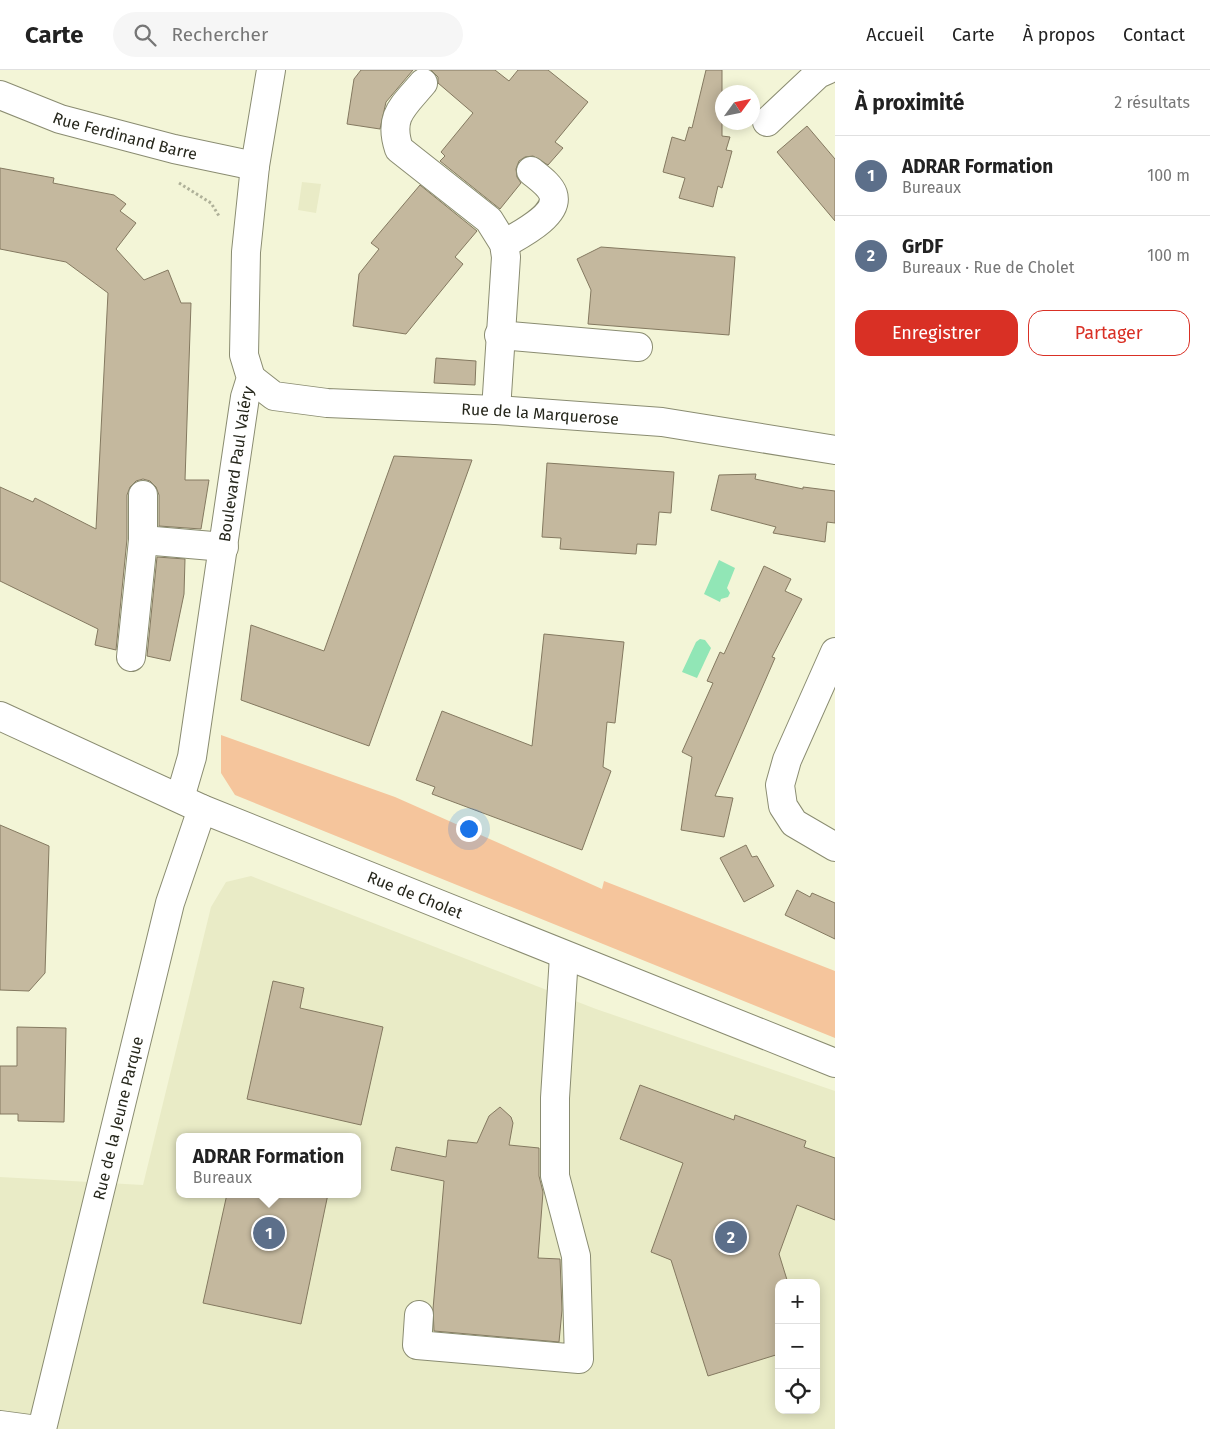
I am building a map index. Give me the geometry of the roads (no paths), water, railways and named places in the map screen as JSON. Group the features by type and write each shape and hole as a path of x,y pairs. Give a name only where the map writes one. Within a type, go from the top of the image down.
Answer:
{"street":[{"name":"Boulevard Paul Valéry","path":"191,804 192,757 202,683 224,547 245,397 251,378 244,355 246,252 255,166 271,70"},
{"path":"767,122 818,74 827,70"},
{"path":"423,83 398,112 393,132 399,149 489,220 504,244 506,257 499,336 496,410"},
{"name":"Rue Ferdinand Barre","path":"0,95 60,118 174,149 255,166"},
{"path":"504,244 538,222 551,210 554,200 552,192 531,171"},
{"path":"499,336 638,347"},
{"name":"Rue de la Marquerose","path":"251,378 274,396 327,403 496,410 662,422 835,450"},
{"path":"131,657 144,540 143,495"},
{"path":"144,540 224,547"},
{"path":"835,652 787,760 780,785 782,806 794,823 835,847"},
{"name":"Rue de Cholet","path":"0,716 191,804 564,956 835,1063"},
{"name":"Rue de la Jeune Parque","path":"42,1429 170,903 191,804"},
{"path":"419,1315 417,1345 579,1359 576,1256 555,1176 555,1098 564,956"},
{"path":"0,1425 30,1429"}],"place":[{"name":"ADRAR Formation","path":"269,1233"},
{"name":"GrDF","path":"731,1237"}]}
